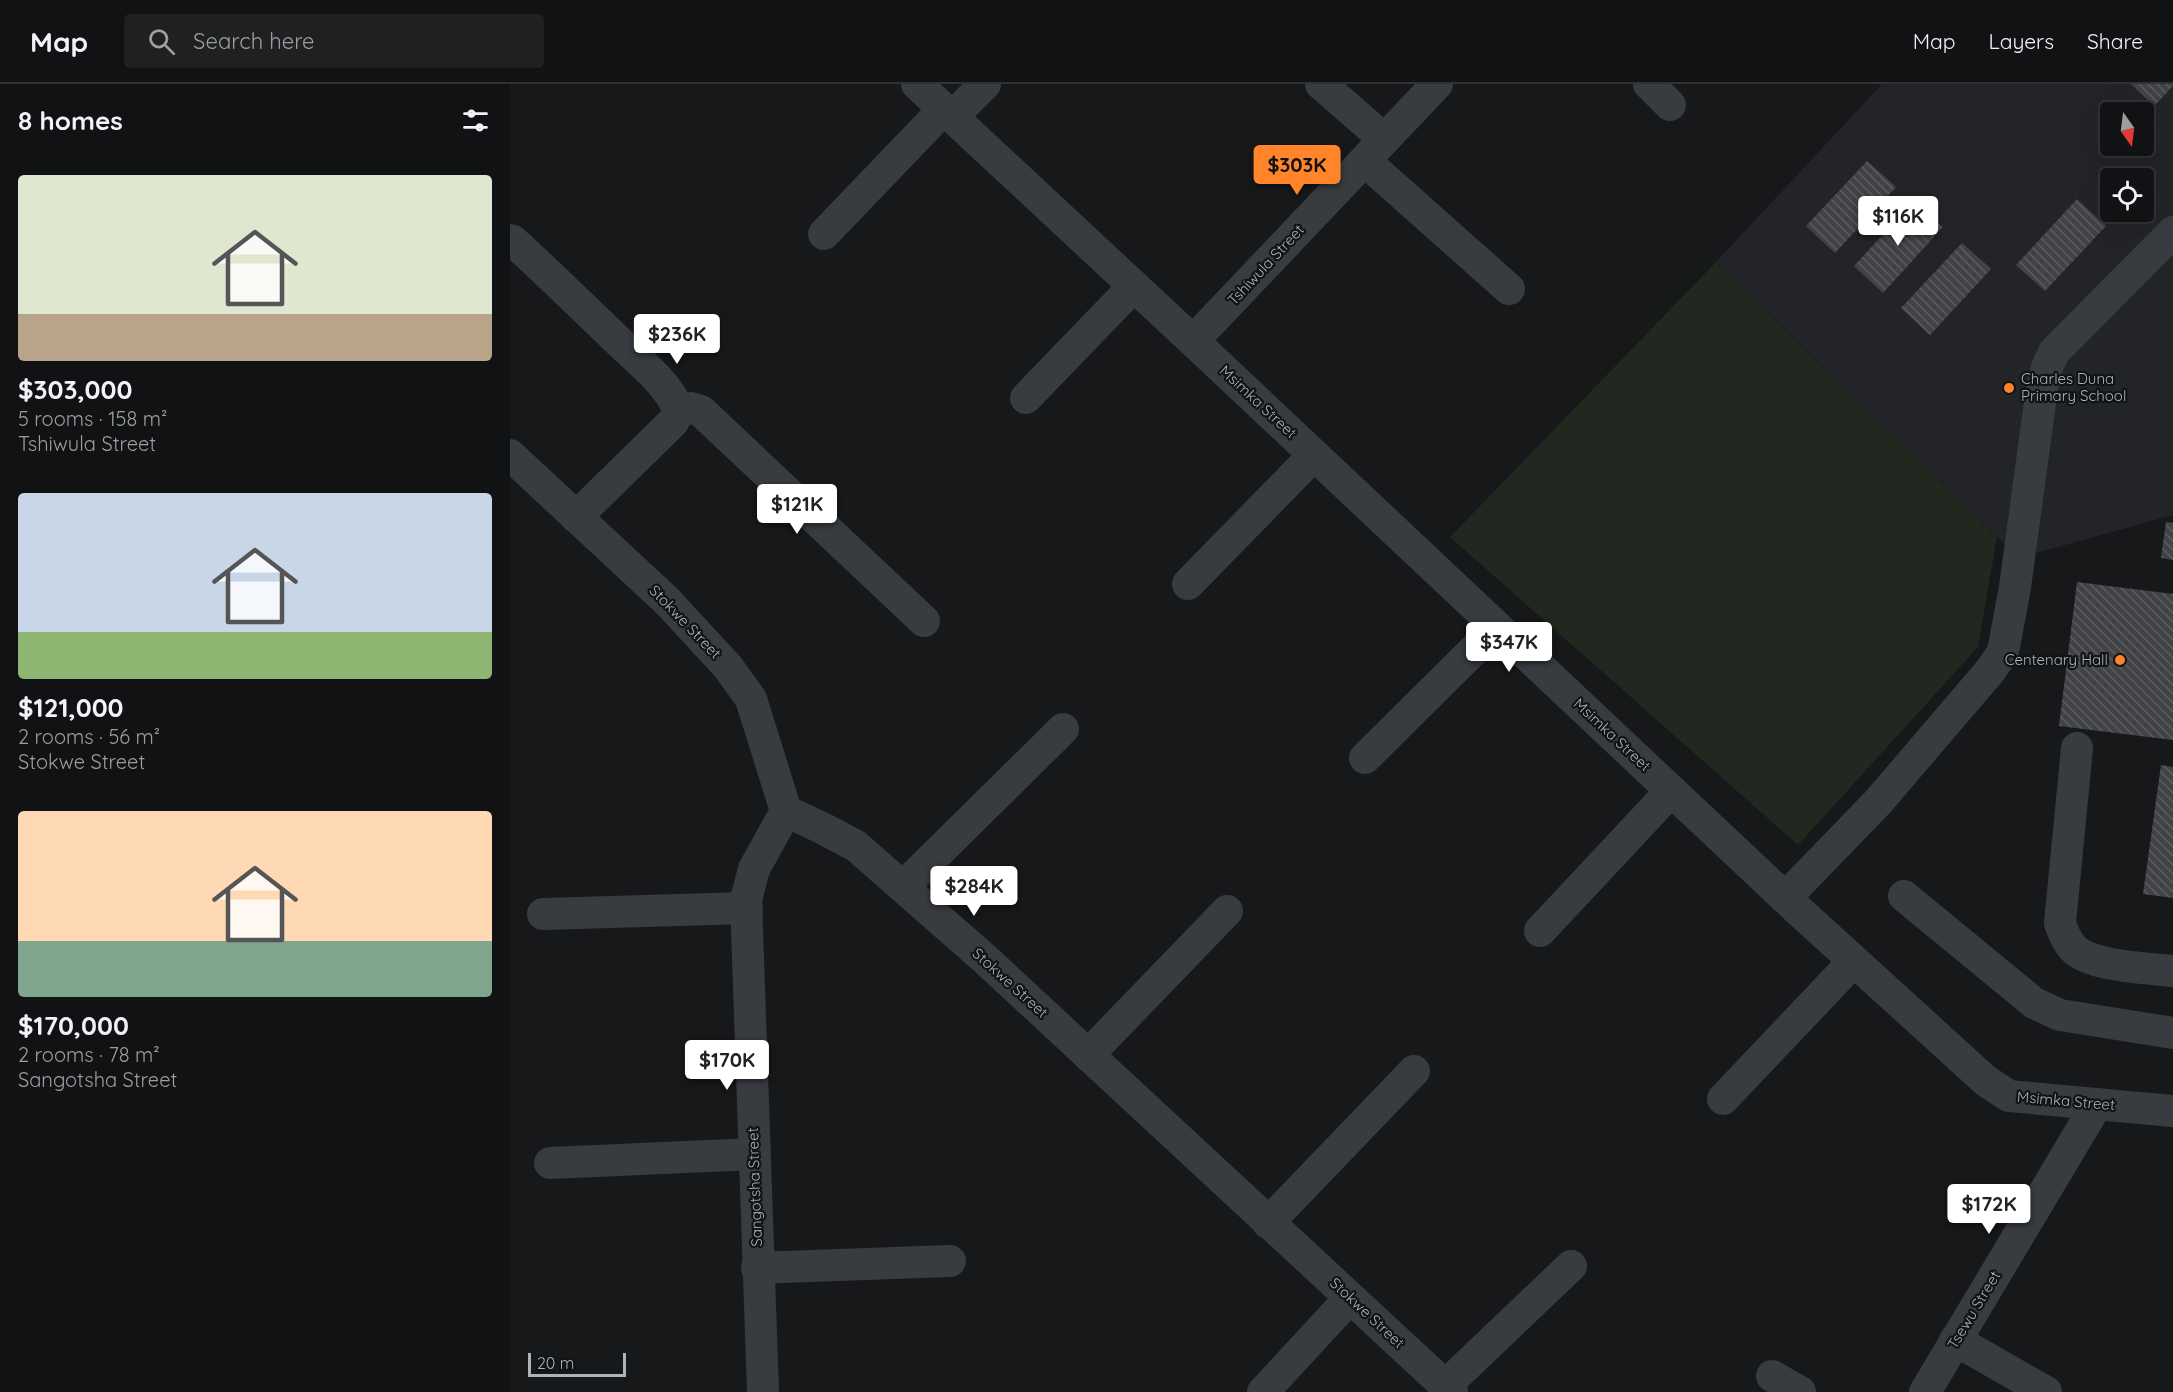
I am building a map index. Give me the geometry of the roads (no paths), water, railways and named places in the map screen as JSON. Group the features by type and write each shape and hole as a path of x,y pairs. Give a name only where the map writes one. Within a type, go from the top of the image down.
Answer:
{"street":[{"name":"Msimka Street","path":"917,84 1785,898 1986,1081 2010,1096 2173,1112"},
{"path":"824,234 948,113 985,84"},
{"path":"1321,84 1374,150 1509,289"},
{"name":"Tshiwula Street","path":"1193,341 1437,84"},
{"path":"1785,898 1878,802 1990,671 2003,652 2015,587 2042,388 2054,352 2173,232"},
{"path":"510,240 533,259 674,397 679,411"},
{"path":"1026,398 1134,286"},
{"path":"576,517 673,422 679,411 691,408 701,411 924,621"},
{"name":"Stokwe Street","path":"510,455 667,601 728,667 755,708 786,812 856,846 1088,1055 1449,1389"},
{"path":"1188,584 1314,455"},
{"path":"1365,758 1497,627"},
{"path":"903,887 1063,729"},
{"path":"2077,748 2060,923 2065,936 2073,949 2085,956 2103,961 2173,971"},
{"path":"1540,931 1671,791"},
{"name":"Sangotsha Street","path":"763,1392 746,900 754,869 786,812"},
{"path":"1904,896 2034,1003 2060,1015 2173,1033"},
{"path":"543,914 747,908"},
{"path":"1088,1055 1227,911"},
{"path":"1723,1099 1854,961"},
{"path":"1268,1223 1414,1071"},
{"name":"Tsewu Street","path":"1924,1392 2097,1104"},
{"path":"550,1163 754,1154"},
{"path":"757,1268 950,1261"},
{"path":"1449,1389 1571,1266"},
{"path":"1263,1392 1350,1298"},
{"path":"1955,1340 2046,1392"},
{"path":"1772,1376 1800,1392"}],"place":[{"name":"Charles Duna Primary School","path":"2009,388"},
{"name":"Centenary Hall","path":"2120,660"}]}
